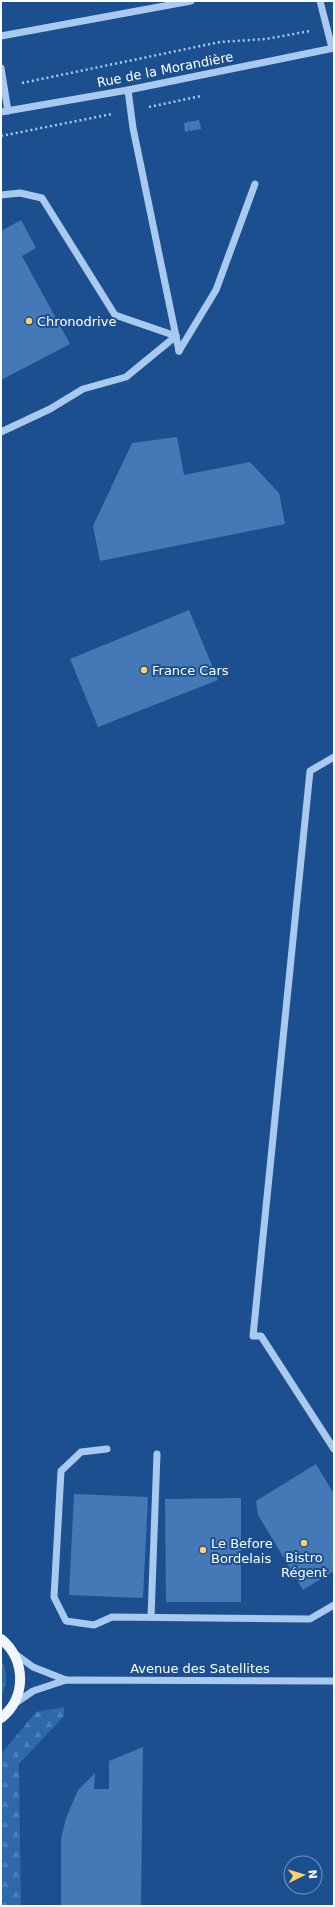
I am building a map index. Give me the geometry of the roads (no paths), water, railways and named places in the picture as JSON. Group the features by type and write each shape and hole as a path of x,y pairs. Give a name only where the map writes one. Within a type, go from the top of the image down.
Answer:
{"main road":[{"path":"1,1639 8,1644 17,1658 21,1675 19,1691 13,1705 1,1718"}],"street":[{"path":"1,36 191,1"},
{"path":"320,1 333,48"},
{"name":"Rue de la Morandière","path":"4,112 128,90 333,48"},
{"path":"1,68 4,86 4,112"},
{"path":"128,90 133,128 179,351 216,290 255,184"},
{"path":"1,195 20,193 42,198 115,315 176,336"},
{"path":"1,432 50,409 82,389 126,376 176,336"},
{"path":"334,757 310,771 253,1336 261,1336 334,1449"},
{"path":"107,1449 80,1452 61,1471 54,1598 66,1621 94,1625 112,1617 310,1619 334,1604"},
{"path":"151,1617 157,1454"},
{"name":"Avenue des Satellites","path":"12,1651 33,1667 66,1680"},
{"name":"Avenue des Satellites","path":"13,1705 33,1691 66,1680 334,1681"}],"place":[{"name":"Chronodrive","path":"29,321"},
{"name":"France Cars","path":"144,670"},
{"name":"Bistro Régent","path":"304,1543"},
{"name":"Le Before Bordelais","path":"203,1550"}]}
